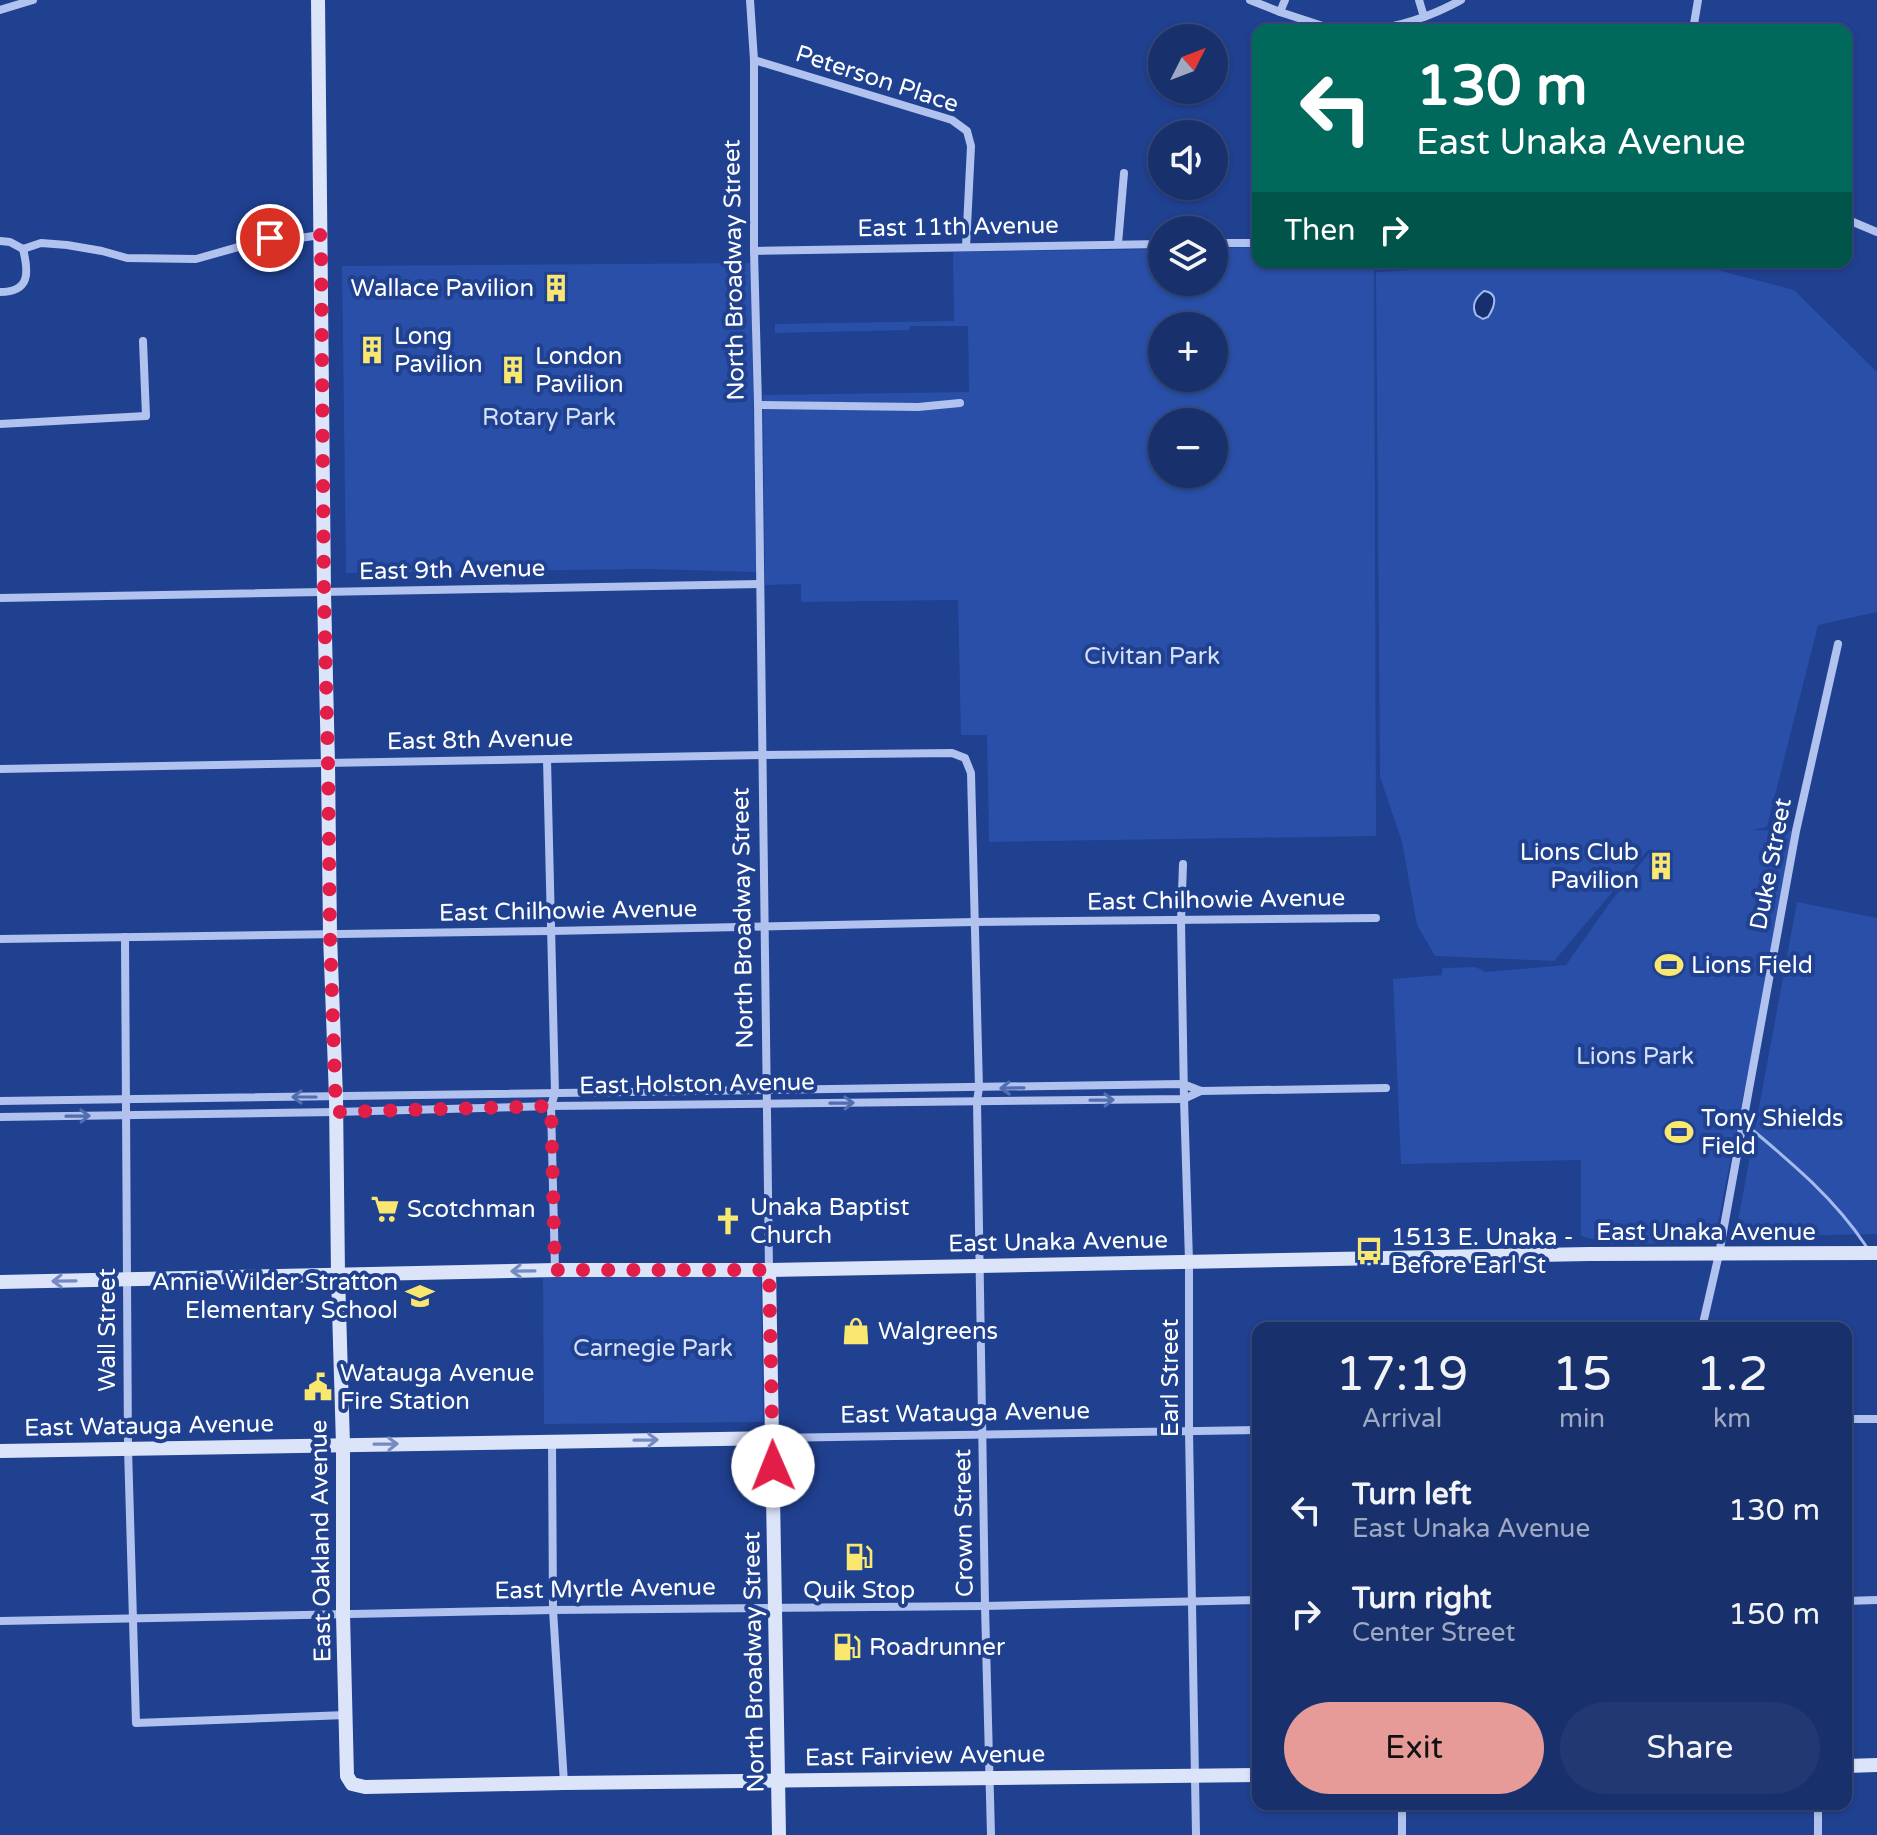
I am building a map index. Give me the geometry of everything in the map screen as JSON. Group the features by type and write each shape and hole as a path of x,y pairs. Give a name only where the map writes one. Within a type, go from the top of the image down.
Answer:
{"main road":[{"name":"East Oakland Avenue","path":"318,0 330,935 343,1445 346,1770 352,1784"},
{"name":"East Unaka Avenue","path":"0,1282 1589,1254 1877,1253"},
{"name":"North Broadway Street","path":"769,1270 779,1835"},
{"name":"East Watauga Avenue","path":"0,1451 773,1438"},
{"path":"1852,1766 1877,1765"},
{"name":"East Fairview Avenue","path":"352,1784 365,1787 1252,1775"}],"street":[{"path":"0,10 33,0"},
{"name":"North Broadway Street","path":"750,0 754,60 769,1270"},
{"path":"1250,0 1317,24"},
{"path":"1280,12 1285,0"},
{"path":"1419,0 1424,17"},
{"path":"1402,24 1461,0"},
{"path":"1694,24 1698,0"},
{"name":"Peterson Place","path":"754,60 952,120 967,131 971,146 966,247"},
{"path":"1118,244 1124,173"},
{"path":"1852,222 1877,232"},
{"path":"0,241 23,249 41,243 79,247 127,258 196,259 270,238 321,235"},
{"path":"1228,243 1252,243"},
{"name":"East 11th Avenue","path":"754,251 1148,244"},
{"path":"0,292 17,289 24,282 27,273 23,249"},
{"path":"0,424 146,416 143,341"},
{"path":"758,405 918,407 960,403"},
{"name":"East 9th Avenue","path":"0,598 760,584"},
{"name":"Duke Street","path":"1703,1322 1719,1254 1796,831 1838,644"},
{"name":"East 8th Avenue","path":"0,769 960,754"},
{"name":"Crown Street","path":"960,754 969,764 971,773 991,1835"},
{"path":"547,759 555,1093 551,1106 555,1270"},
{"name":"Earl Street","path":"1183,864 1183,1084 1189,1261 1196,1835"},
{"name":"East Chilhowie Avenue","path":"0,939 1376,918"},
{"name":"Wall Street","path":"125,937 128,1448 136,1723 346,1715"},
{"name":"East Holston Avenue","path":"0,1117 125,1115 555,1093 1183,1084 1201,1091 1386,1088"},
{"name":"East Holston Avenue","path":"0,1101 125,1099 551,1106 1184,1099 1201,1091"},
{"path":"1852,1419 1877,1419"},
{"name":"East Watauga Avenue","path":"773,1438 1252,1430"},
{"path":"552,1441 553,1610 564,1783"},
{"name":"East Myrtle Avenue","path":"0,1621 1252,1600"},
{"path":"1852,1601 1877,1600"},
{"path":"1402,1810 1402,1835"},
{"path":"1818,1810 1818,1835"}],"green space":[{"name":"Civitan Park","path":"1252,247 1252,268 1374,268 1376,836 989,842 987,735 961,735 958,600 801,602 801,584 765,585 763,395 969,392 968,326 775,333 775,324 954,321 953,252 1148,249 1148,296 1228,296 1228,248"},
{"name":"Rotary Park","path":"751,263 756,572 648,569 346,573 342,266"},
{"name":"Lions Park","path":"1447,268 1713,268 1794,290 1877,372 1877,612 1818,625 1767,827 1752,830 1796,831 1714,1243 1611,1244 1581,1236 1581,1160 1401,1164 1393,979 1442,975 1442,968 1476,967 1485,972 1566,965 1652,849 1554,961 1435,956 1417,925 1402,842 1380,777 1376,272"},
{"path":"1797,902 1877,918 1877,1234 1735,1237"},
{"name":"Carnegie Park","path":"761,1272 763,1422 544,1424 543,1274"}],"shaded area":[{"path":"1484,291 1492,295 1494,301 1488,317 1483,319 1476,315 1474,305"}],"waterway":[{"path":"1749,1127 1827,1197 1866,1246"}],"place":[{"name":"Wallace Pavilion","path":"556,288"},
{"name":"Long Pavilion","path":"372,350"},
{"name":"London Pavilion","path":"513,370"},
{"name":"Lions Club Pavilion","path":"1661,866"},
{"name":"Lions Field","path":"1669,965"},
{"name":"Tony Shields Field","path":"1679,1132"},
{"name":"Scotchman","path":"385,1209"},
{"name":"Unaka Baptist Church","path":"728,1221"},
{"name":"1513 E. Unaka - Before Earl St","path":"1369,1251"},
{"name":"Annie Wilder Stratton Elementary School","path":"420,1296"},
{"name":"Walgreens","path":"856,1331"},
{"name":"Watauga Avenue Fire Station","path":"318,1387"},
{"name":"Quik Stop","path":"859,1557"},
{"name":"Roadrunner","path":"847,1647"}],"route":[{"path":"270,238 321,235 324,593 336,1112 551,1106 555,1270 769,1270 773,1466"}]}
